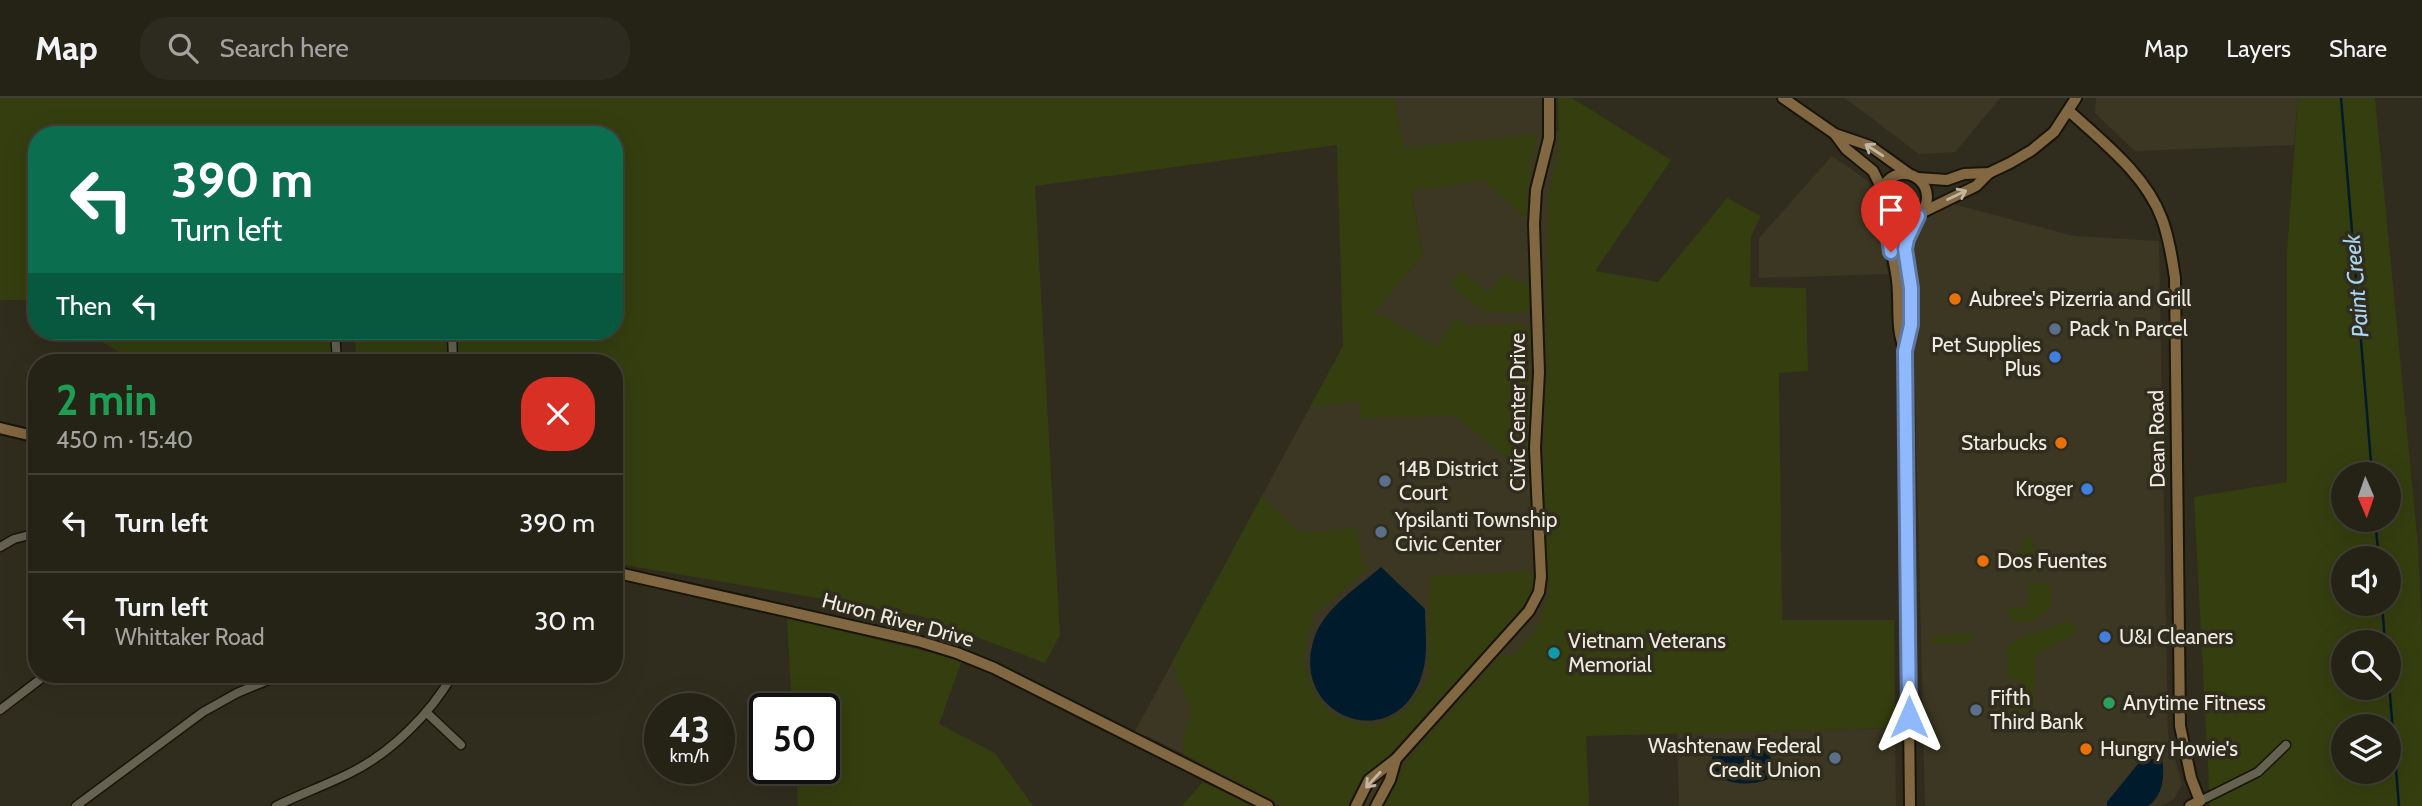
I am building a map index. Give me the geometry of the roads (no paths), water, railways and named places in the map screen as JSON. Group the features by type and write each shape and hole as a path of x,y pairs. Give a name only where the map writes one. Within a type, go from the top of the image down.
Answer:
{"main road":[{"name":"Civic Center Drive","path":"1356,806 1369,780 1396,759 1529,611 1539,592 1541,577 1535,448 1539,372 1534,224 1536,190 1549,138 1549,98"},
{"path":"1783,98 1835,134 1870,146 1925,186 1928,195 1926,206 1919,214 1905,249 1911,288 1911,325 1905,351 1910,806"},
{"path":"1885,210 1894,218 1905,220 1976,186 1989,173 2032,150 2054,132 2076,98"},
{"name":"Dean Road","path":"2069,111 2126,166 2147,191 2162,218 2171,248 2175,278 2180,726 2191,778 2200,800"},
{"path":"1835,134 1846,149 1873,171 1882,189"},
{"path":"1905,351 1899,339 1897,280 1885,210 1881,201 1882,189 1889,178 1897,174 1947,180 1964,174 1989,173"},
{"path":"0,428 28,435"},
{"name":"Huron River Drive","path":"623,574 918,641 957,653 994,668 1268,806"},
{"name":"Civic Center Drive","path":"1376,806 1390,780 1396,759"},
{"path":"2190,806 2200,800"}],"street":[{"path":"0,547 28,535"},
{"path":"0,710 35,683"},
{"path":"76,806 202,712 261,683"},
{"path":"276,806 351,772 383,753 426,712 447,683"},
{"path":"426,712 461,745"},
{"path":"2200,800 2258,772 2286,745"}],"water":[{"path":"1381,567 1425,609 1424,667 1412,696 1394,713 1372,720 1350,718 1331,707 1316,689 1310,665 1315,636 1334,607"},
{"path":"1723,747 1768,752 1773,763 1773,776 1754,783 1731,782 1721,778 1714,771 1712,762 1715,750"},
{"path":"2152,754 2162,759 2163,772 2160,791 2153,802 2148,806 2107,806 2107,802 2142,759"}],"waterway":[{"name":"Paint Creek","path":"2341,98 2371,462"},
{"name":"Paint Creek","path":"2376,532 2378,546"},
{"name":"Paint Creek","path":"2383,616 2384,630"},
{"name":"Paint Creek","path":"2390,700 2399,806"}],"place":[{"name":"Aubree's Pizerria and Grill","path":"1955,299"},
{"name":"Pack 'n Parcel","path":"2055,329"},
{"name":"Pet Supplies Plus","path":"2055,357"},
{"name":"Starbucks","path":"2061,443"},
{"name":"14B District Court","path":"1385,481"},
{"name":"Kroger","path":"2087,489"},
{"name":"Ypsilanti Township Civic Center","path":"1381,532"},
{"name":"Dos Fuentes","path":"1983,561"},
{"name":"U&I Cleaners","path":"2105,637"},
{"name":"Vietnam Veterans Memorial","path":"1554,653"},
{"name":"Anytime Fitness","path":"2109,703"},
{"name":"Fifth Third Bank","path":"1976,710"},
{"name":"Hungry Howie's","path":"2086,749"},
{"name":"Washtenaw Federal Credit Union","path":"1835,758"}]}
